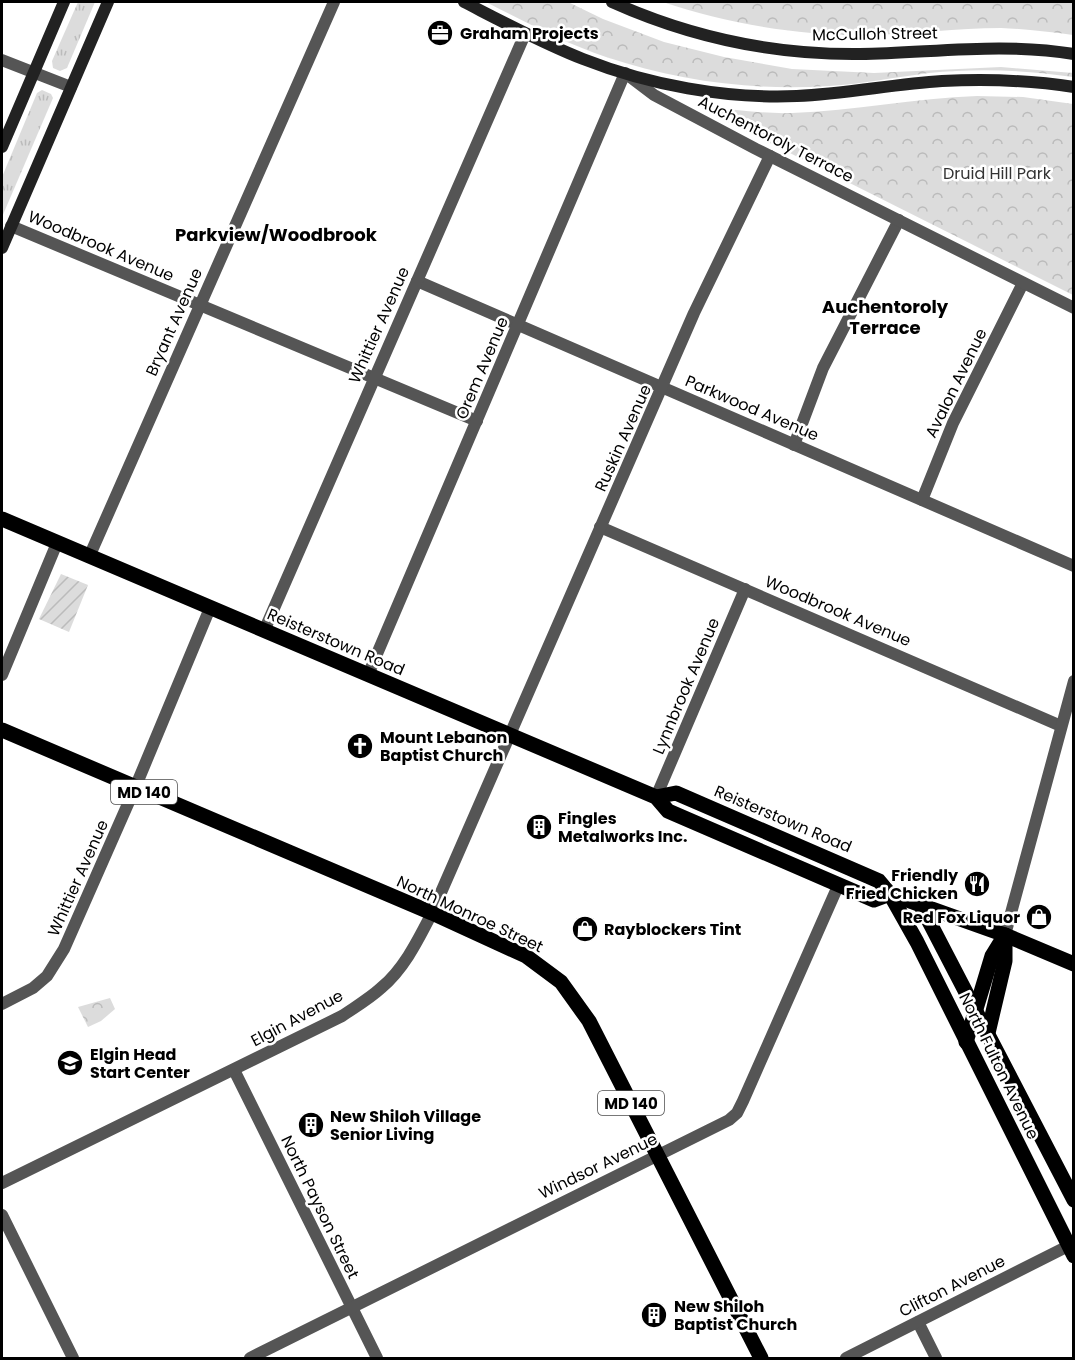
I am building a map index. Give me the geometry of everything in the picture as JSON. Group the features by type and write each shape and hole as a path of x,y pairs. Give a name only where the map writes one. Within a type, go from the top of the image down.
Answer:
{"main road":[{"path":"2,147 64,2"},
{"path":"2,248 108,2"},
{"name":"Auchentoroly Terrace","path":"464,2 585,60 625,73"},
{"name":"McCulloh Street","path":"612,2 680,28 712,37 771,48 817,53 859,54 995,48 1074,54"},
{"path":"625,73 678,87 756,96 839,94 940,81 1032,82 1074,87"},
{"name":"Reisterstown Road","path":"2,519 656,797 668,811 838,886 874,900 890,894"},
{"name":"North Monroe Street","path":"2,730 432,913 526,956 561,982 589,1021 761,1359"},
{"name":"Reisterstown Road","path":"656,797 676,793 879,881 890,894 1005,935 1074,964"},
{"name":"North Fulton Avenue","path":"890,894 1072,1248"},
{"name":"North Fulton Avenue","path":"920,904 1074,1200"},
{"path":"966,1042 992,956 1005,935"},
{"path":"988,1034 1005,961 1005,935"}],"street":[{"name":"Bryant Avenue","path":"89,556 333,2"},
{"name":"Whittier Avenue","path":"264,631 525,33"},
{"path":"2,60 71,87"},
{"name":"Auchentoroly Terrace","path":"625,73 640,87 770,156 1074,308"},
{"name":"Orem Avenue","path":"369,675 625,73"},
{"name":"Ruskin Avenue","path":"509,734 694,313 770,156"},
{"path":"794,445 823,368 899,220"},
{"name":"Woodbrook Avenue","path":"11,226 477,421"},
{"name":"Parkwood Avenue","path":"417,281 1074,566"},
{"name":"Avalon Avenue","path":"922,500 953,423 1023,283"},
{"name":"Woodbrook Avenue","path":"600,527 1061,726"},
{"path":"2,675 57,543"},
{"name":"Lynnbrook Avenue","path":"656,797 745,589"},
{"name":"Whittier Avenue","path":"2,1004 33,988 55,965 135,788 210,608"},
{"path":"1005,935 1074,681"},
{"name":"Elgin Avenue","path":"2,1183 342,1016 382,988 415,947 432,913 509,734"},
{"name":"Windsor Avenue","path":"250,1359 729,1120 737,1113 838,886"},
{"name":"North Payson Street","path":"234,1070 378,1359"},
{"path":"2,1215 74,1359"},
{"name":"Clifton Avenue","path":"846,1359 1072,1248"},
{"path":"918,1322 936,1359"}],"green space":[{"path":"78,2 95,2 67,68 60,71 53,68 52,61"},
{"path":"486,2 568,2 603,19 664,42 724,57 792,69 874,73 1001,67 1073,73 1073,77 983,70 947,71 829,86 772,87 716,82 661,72 606,57 560,39"},
{"path":"663,2 1073,2 1073,35 1001,28 869,35 790,31 713,17"},
{"path":"42,90 51,94 53,98 2,217 2,177 37,93"},
{"name":"Druid Hill Park","path":"977,96 1023,97 1073,104 1073,295 702,109 704,107 792,113"},
{"path":"61,574 88,585 69,632 39,619"},
{"path":"110,998 115,1009 101,1021 88,1027 78,1007"}],"place":[{"name":"Graham Projects","path":"440,33"},
{"name":"Mount Lebanon Baptist Church","path":"360,746"},
{"name":"Fingles Metalworks Inc.","path":"539,827"},
{"name":"Friendly Fried Chicken","path":"977,884"},
{"name":"Red Fox Liquor","path":"1039,917"},
{"name":"Rayblockers Tint","path":"585,929"},
{"name":"Elgin Head Start Center","path":"70,1063"},
{"name":"New Shiloh Village Senior Living","path":"311,1125"},
{"name":"New Shiloh Baptist Church","path":"654,1315"}],"district":[{"name":"Parkview/Woodbrook","path":"276,234"},
{"name":"Auchentoroly Terrace","path":"885,316"}]}
